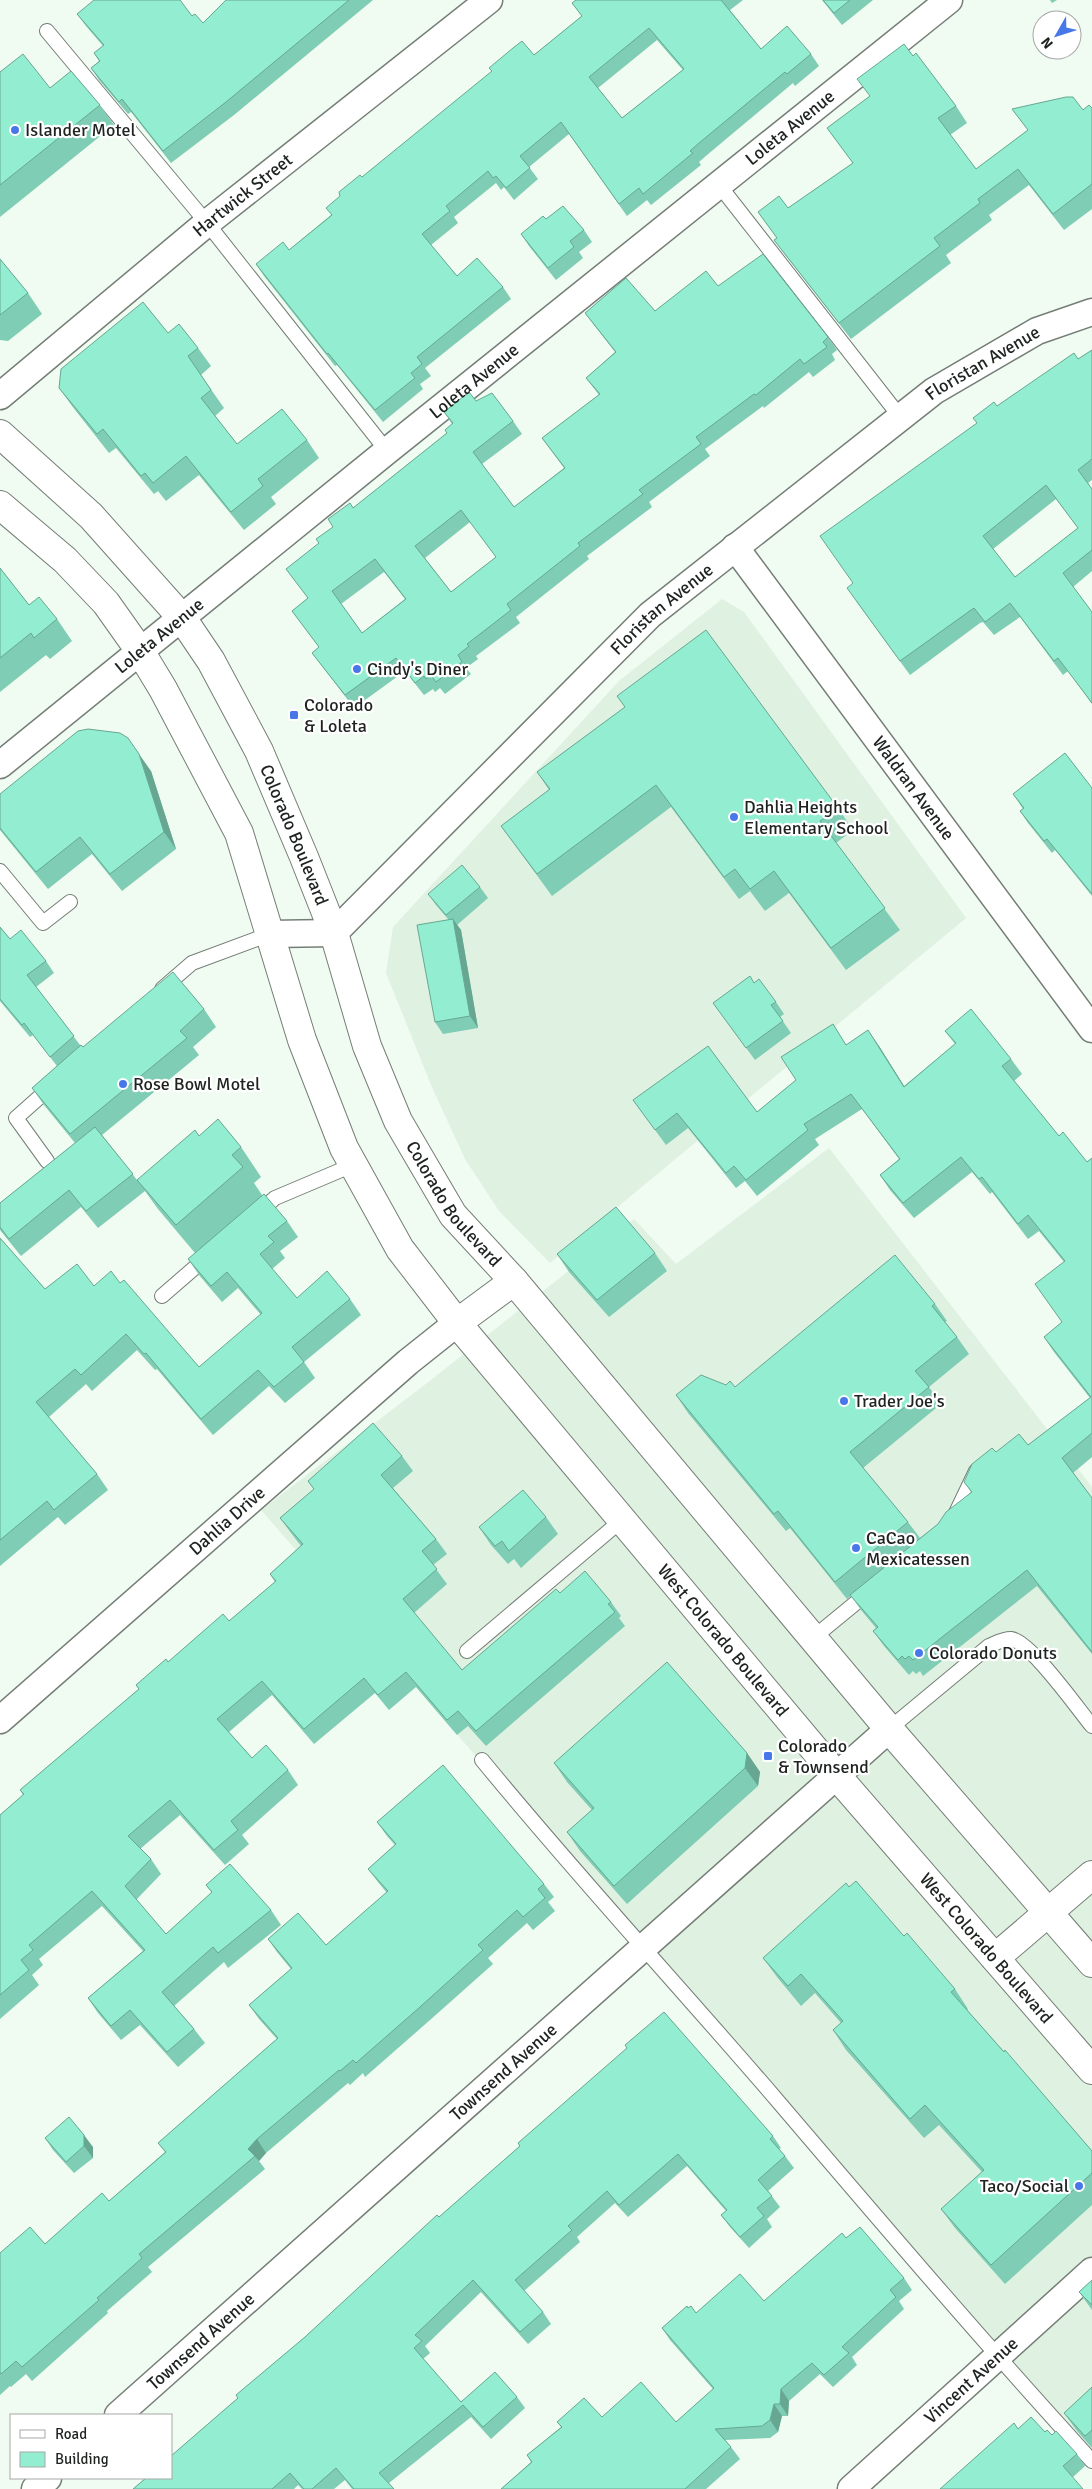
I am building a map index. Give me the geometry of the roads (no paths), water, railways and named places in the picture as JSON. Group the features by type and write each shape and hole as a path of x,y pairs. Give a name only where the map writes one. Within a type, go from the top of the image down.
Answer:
{"main road":[{"name":"Colorado Boulevard","path":"0,434 91,516 182,618 210,661 259,751 334,933 367,1046 398,1121 453,1215 514,1282"},
{"path":"0,505 64,560 106,603 140,651 163,690 239,833 302,1040 344,1148 400,1249 457,1323 514,1282 889,1729 1092,1963"},
{"name":"West Colorado Boulevard","path":"457,1323 836,1775 1092,2070"},
{"path":"995,1958 1092,1875"}],"street":[{"name":"Hartwick Street","path":"0,396 206,223 489,0"},
{"name":"Loleta Avenue","path":"0,765 387,451 949,0"},
{"name":"Floristan Avenue","path":"334,933 650,615 934,391 1036,331 1092,312"},
{"name":"Waldran Avenue","path":"735,547 1092,1029"},
{"path":"270,934 334,933"},
{"name":"Dahlia Drive","path":"0,1720 408,1362 457,1323"},
{"name":"Townsend Avenue","path":"119,2414 889,1729"},
{"name":"Vincent Avenue","path":"851,2489 1092,2271"}],"lane":[{"path":"47,31 206,223 387,451"},
{"path":"719,184 900,418"},
{"path":"0,871 43,923 70,902"},
{"path":"150,1000 192,963 270,934"},
{"path":"47,1161 16,1118 61,1078"},
{"path":"245,1224 275,1198 353,1165"},
{"path":"162,1296 215,1250"},
{"path":"948,1524 959,1509 980,1464"},
{"path":"467,1651 622,1520"},
{"path":"813,1638 878,1585"},
{"path":"889,1729 989,1646 1000,1641 1012,1639 1032,1650 1092,1726"},
{"path":"482,1760 536,1825 644,1947 998,2357 1092,2461"}],"place":[{"name":"Islander Motel","path":"15,130"},
{"name":"Cindy's Diner","path":"357,669"},
{"name":"Colorado & Loleta","path":"294,715"},
{"name":"Dahlia Heights Elementary School","path":"734,817"},
{"name":"Rose Bowl Motel","path":"123,1084"},
{"name":"Trader Joe's","path":"844,1401"},
{"name":"CaCao Mexicatessen","path":"856,1548"},
{"name":"Colorado Donuts","path":"919,1653"},
{"name":"Colorado & Townsend","path":"768,1756"},
{"name":"Taco/Social","path":"1079,2186"}]}
